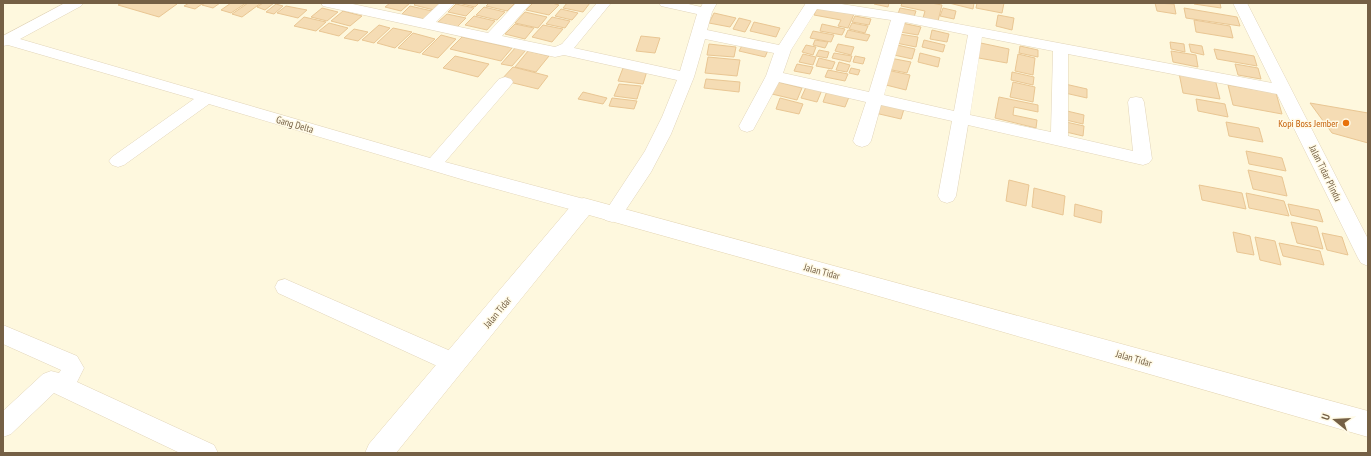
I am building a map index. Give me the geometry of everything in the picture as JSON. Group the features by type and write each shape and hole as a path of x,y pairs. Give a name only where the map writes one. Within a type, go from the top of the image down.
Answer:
{"main road":[{"name":"Jalan Tidar","path":"379,453 584,206 612,215 848,278 1368,424"}],"street":[{"path":"5,41 76,3"},
{"path":"328,3 374,8 425,25 559,52 564,50 604,3"},
{"path":"425,25 448,3"},
{"path":"491,39 524,3"},
{"path":"612,215 655,150 674,111 707,8 666,3"},
{"name":"Jalan Tidar Plindu","path":"1240,3 1368,258"},
{"path":"747,126 774,76 783,50 810,7 814,4 899,17 1285,90"},
{"path":"862,141 899,17"},
{"path":"947,196 976,32"},
{"path":"699,33 783,50"},
{"name":"Gang Delta","path":"5,41 433,165 584,206"},
{"path":"1060,140 1061,48"},
{"path":"564,50 686,77"},
{"path":"774,76 1143,159 1136,102"},
{"path":"433,165 505,82"},
{"path":"118,161 206,98"},
{"path":"285,287 454,363"},
{"path":"3,334 69,363 72,366 72,374 65,385 51,382"},
{"path":"3,426 51,382"},
{"path":"51,382 206,453"}],"building":[{"path":"122,3 177,4 159,17 118,5"},
{"path":"189,3 202,4 195,9 184,6"},
{"path":"205,3 220,3 213,8 202,5"},
{"path":"231,3 246,3 231,13 221,10"},
{"path":"248,3 261,3 242,17 232,14"},
{"path":"263,3 274,3 265,10 257,7"},
{"path":"390,3 410,3 401,11 385,7"},
{"path":"416,3 441,3 434,10 414,5"},
{"path":"458,3 479,3 475,7"},
{"path":"489,3 515,3 507,11 486,6"},
{"path":"533,3 552,3 559,5 549,15 526,10"},
{"path":"567,3 590,3 583,12 563,8"},
{"path":"874,3 889,3 888,7"},
{"path":"902,3 931,3 942,5 938,21 923,18 925,11 901,6"},
{"path":"949,3 974,3 973,9"},
{"path":"977,3 1004,3 1002,13 976,8"},
{"path":"1155,3 1174,4 1176,14 1157,11"},
{"path":"1220,3 1221,8 1194,4"},
{"path":"276,4 283,6 274,14 266,12"},
{"path":"456,4 474,8 466,16 448,12"},
{"path":"286,6 307,10 298,18 277,13"},
{"path":"410,6 432,11 424,19 402,14"},
{"path":"818,6 854,14 848,28 838,26 841,20 814,15"},
{"path":"484,7 505,12 497,20 476,15"},
{"path":"322,8 338,12 327,21 311,17"},
{"path":"900,8 916,11 914,17 898,14"},
{"path":"943,8 956,11 954,19 940,16"},
{"path":"1184,8 1237,17 1240,26 1186,18"},
{"path":"561,9 578,13 572,20 555,16"},
{"path":"343,11 362,16 350,26 331,21"},
{"path":"525,12 547,17 538,28 515,23"},
{"path":"714,13 736,18 730,27 709,23"},
{"path":"447,14 466,18 457,27 438,22"},
{"path":"998,15 1014,18 1012,30 996,26"},
{"path":"474,16 495,21 487,30 465,25"},
{"path":"855,16 871,19 869,25 852,22"},
{"path":"304,17 326,22 316,31 294,26"},
{"path":"552,17 570,21 565,28 546,24"},
{"path":"739,18 751,21 745,32 733,29"},
{"path":"1194,20 1230,26 1233,38 1196,32"},
{"path":"754,22 780,28 776,37 750,31"},
{"path":"329,23 348,28 339,36 319,31"},
{"path":"852,23 868,26 865,33 849,29"},
{"path":"902,23 921,27 918,35 900,32"},
{"path":"515,24 534,28 525,39 505,34"},
{"path":"822,24 845,29 842,35 820,31"},
{"path":"379,25 390,28 374,43 362,40"},
{"path":"543,25 563,29 552,42 532,37"},
{"path":"393,28 412,32 395,48 377,43"},
{"path":"354,29 368,32 358,41 344,38"},
{"path":"848,30 870,35 867,41 845,37"},
{"path":"932,30 949,34 947,42 930,39"},
{"path":"813,31 834,35 831,42 810,38"},
{"path":"413,33 435,39 420,53 398,48"},
{"path":"899,34 918,37 916,47 896,43"},
{"path":"441,35 456,39 438,58 422,54"},
{"path":"641,36 660,38 655,53 636,51"},
{"path":"462,37 512,48 501,61 450,49"},
{"path":"815,40 828,42 825,48 813,45"},
{"path":"924,40 945,45 943,52 922,47"},
{"path":"744,42 769,48 765,57 739,51"},
{"path":"976,42 1009,49 1007,63 973,57"},
{"path":"1170,42 1184,44 1185,52 1171,49"},
{"path":"709,44 736,47 734,57 707,55"},
{"path":"838,44 854,47 851,55 835,51"},
{"path":"1189,44 1202,46 1204,55 1191,52"},
{"path":"806,45 816,47 813,55 802,52"},
{"path":"897,45 915,49 912,59 894,55"},
{"path":"1020,46 1038,50 1038,57 1019,53"},
{"path":"516,47 526,50 512,66 501,64"},
{"path":"1214,49 1254,56 1257,66 1217,59"},
{"path":"819,50 829,52 827,58 816,56"},
{"path":"528,51 549,56 536,72 515,67"},
{"path":"1171,51 1196,55 1198,67 1173,62"},
{"path":"834,53 852,56 850,62 832,58"},
{"path":"920,53 940,58 938,67 918,62"},
{"path":"803,54 816,57 813,65 799,62"},
{"path":"1018,54 1035,58 1033,75 1015,71"},
{"path":"455,56 489,64 478,77 443,68"},
{"path":"855,56 865,58 863,64 853,62"},
{"path":"708,57 740,60 737,76 705,73"},
{"path":"819,58 835,62 832,69 816,66"},
{"path":"890,58 911,62 907,73 887,69"},
{"path":"839,62 850,65 847,72 836,70"},
{"path":"797,64 813,67 810,74 794,71"},
{"path":"1235,64 1258,68 1261,79 1238,75"},
{"path":"513,67 548,76 538,89 501,80"},
{"path":"623,68 647,71 643,84 618,81"},
{"path":"851,68 860,70 858,75 849,73"},
{"path":"828,70 848,74 845,81 825,77"},
{"path":"887,70 910,75 906,90 882,84"},
{"path":"1012,72 1034,77 1033,85 1011,80"},
{"path":"1179,73 1215,79 1220,99 1183,93"},
{"path":"706,79 740,82 739,92 704,88"},
{"path":"778,82 802,88 797,100 772,94"},
{"path":"1013,82 1035,87 1033,102 1010,97"},
{"path":"619,84 641,86 637,99 614,96"},
{"path":"1065,84 1087,89 1087,98 1065,93"},
{"path":"1228,85 1276,93 1282,114 1233,105"},
{"path":"806,87 822,90 817,102 801,98"},
{"path":"827,91 849,97 845,107 823,102"},
{"path":"583,92 607,98 603,104 578,99"},
{"path":"999,97 1038,105 1038,112 1014,107 1013,115 1037,120 1036,128 995,118"},
{"path":"612,98 637,101 634,109 609,106"},
{"path":"780,98 803,104 799,114 776,109"},
{"path":"1196,99 1225,104 1228,117 1198,111"},
{"path":"879,103 904,109 901,119 875,113"},
{"name":"Kopi Boss Jember","path":"1310,103 1368,113 1368,143 1332,133"},
{"path":"1067,111 1084,115 1083,124 1066,120"},
{"path":"1066,122 1084,126 1083,136 1066,132"},
{"path":"1226,122 1259,128 1263,142 1229,136"},
{"path":"1246,151 1282,158 1286,171 1249,164"},
{"path":"1248,170 1282,177 1287,196 1253,189"},
{"path":"1009,180 1029,185 1026,206 1006,201"},
{"path":"1199,185 1242,193 1246,209 1202,200"},
{"path":"1034,188 1065,196 1063,215 1032,207"},
{"path":"1246,193 1284,201 1289,216 1249,208"},
{"path":"1075,204 1102,211 1101,223 1074,216"},
{"path":"1288,204 1319,210 1323,222 1291,215"},
{"path":"1291,222 1317,227 1323,249 1297,243"},
{"path":"1233,232 1250,236 1254,255 1237,252"},
{"path":"1322,233 1342,237 1348,255 1327,250"},
{"path":"1255,237 1275,241 1281,265 1260,260"},
{"path":"1279,243 1320,251 1324,265 1283,256"}],"place":[{"name":"Kopi Boss Jember","path":"1346,123"}]}
